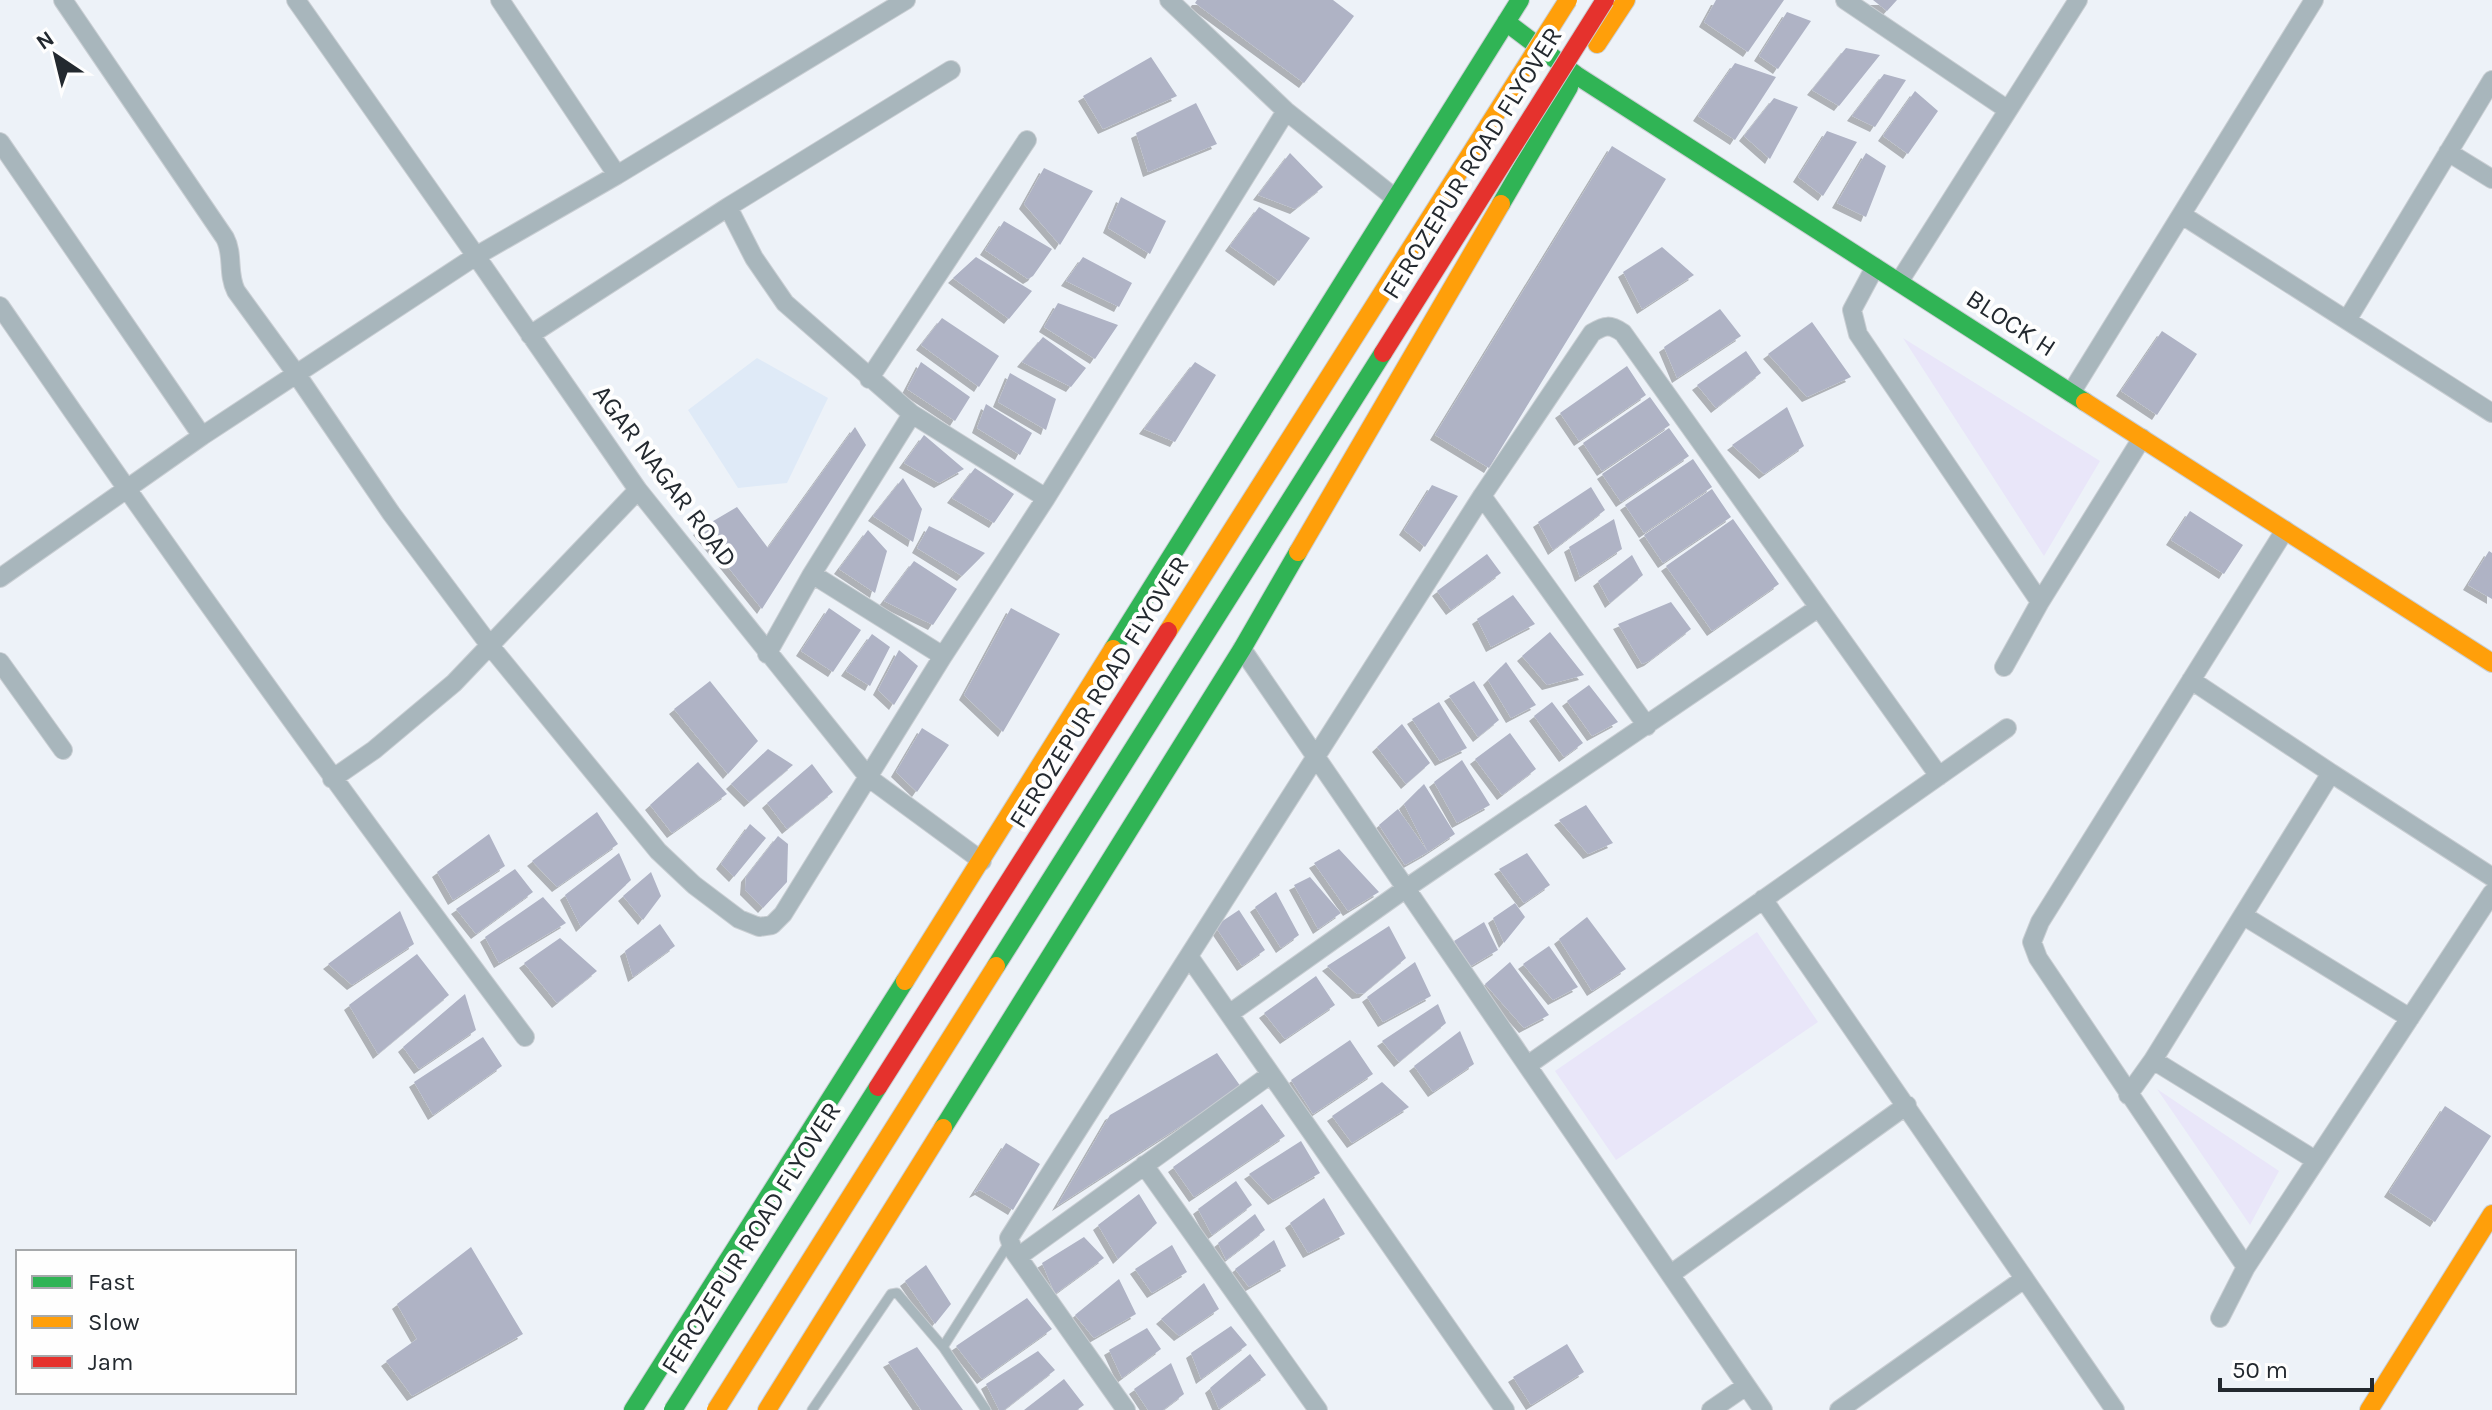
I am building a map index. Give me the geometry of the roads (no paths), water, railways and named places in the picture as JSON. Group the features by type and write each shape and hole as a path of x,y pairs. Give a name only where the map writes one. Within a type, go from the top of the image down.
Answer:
{"main road":[{"path":"633,1410 982,861 1520,0"},
{"name":"FEROZEPUR ROAD FLYOVER","path":"673,1410 1568,0"},
{"name":"FEROZEPUR ROAD FLYOVER","path":"716,1410 1605,0"},
{"path":"767,1410 1242,649 1576,75 1626,0"},
{"name":"BLOCK H","path":"1506,22 1576,75 2492,663"},
{"path":"2369,1410 2492,1214"}],"street":[{"path":"63,0 225,238 231,254 231,281 236,291 391,513 491,647 658,851 694,885 739,919 759,927 772,925 783,914 1286,111"},
{"name":"AGAR NAGAR ROAD","path":"296,0 638,490 767,654 869,778 982,861"},
{"path":"500,0 617,175"},
{"path":"0,578 295,372 476,256 617,175 906,0"},
{"path":"1169,0 1286,111 1395,198"},
{"path":"1845,0 2008,110"},
{"path":"1899,282 2078,0"},
{"path":"2071,393 2314,0"},
{"path":"530,335 728,207 951,70"},
{"path":"2347,320 2492,80"},
{"path":"869,379 1027,140"},
{"path":"0,142 202,436"},
{"path":"2448,152 2492,179"},
{"path":"728,207 760,269 785,303 912,414 1046,498"},
{"path":"2182,215 2492,413"},
{"path":"1875,267 1852,310 1858,334 2040,602"},
{"path":"0,306 125,489 332,779 525,1037"},
{"path":"1126,1410 1014,1250 1009,1238 1482,496 1592,333 1604,325 1613,326 1623,333 1939,776"},
{"path":"767,654 812,574 912,414"},
{"path":"2004,667 2040,602 2142,438"},
{"path":"332,779 454,683 638,490"},
{"path":"1482,496 1647,726"},
{"path":"2246,1267 2128,1095 2038,958 2032,942 2040,922 2285,530"},
{"path":"812,574 943,656"},
{"path":"1229,1014 1405,889 1818,608"},
{"path":"1242,649 1763,1410"},
{"path":"0,662 63,750"},
{"path":"2191,680 2492,877"},
{"path":"1528,1065 2007,728"},
{"path":"2128,1095 2244,916 2331,773"},
{"path":"2220,1318 2246,1267 2492,893"},
{"path":"1763,899 2115,1410"},
{"path":"2244,916 2410,1018"},
{"path":"1190,958 1505,1410"},
{"path":"2153,1060 2315,1160"},
{"path":"1014,1250 1144,1165 1271,1074"},
{"path":"1671,1274 1907,1105"},
{"path":"1144,1165 1318,1410"},
{"path":"1839,1410 2024,1279"},
{"path":"1711,1410 1746,1386"}],"lane":[{"path":"943,1347 1014,1250"},
{"path":"812,1410 891,1294 901,1294 943,1347 986,1410"}]}
